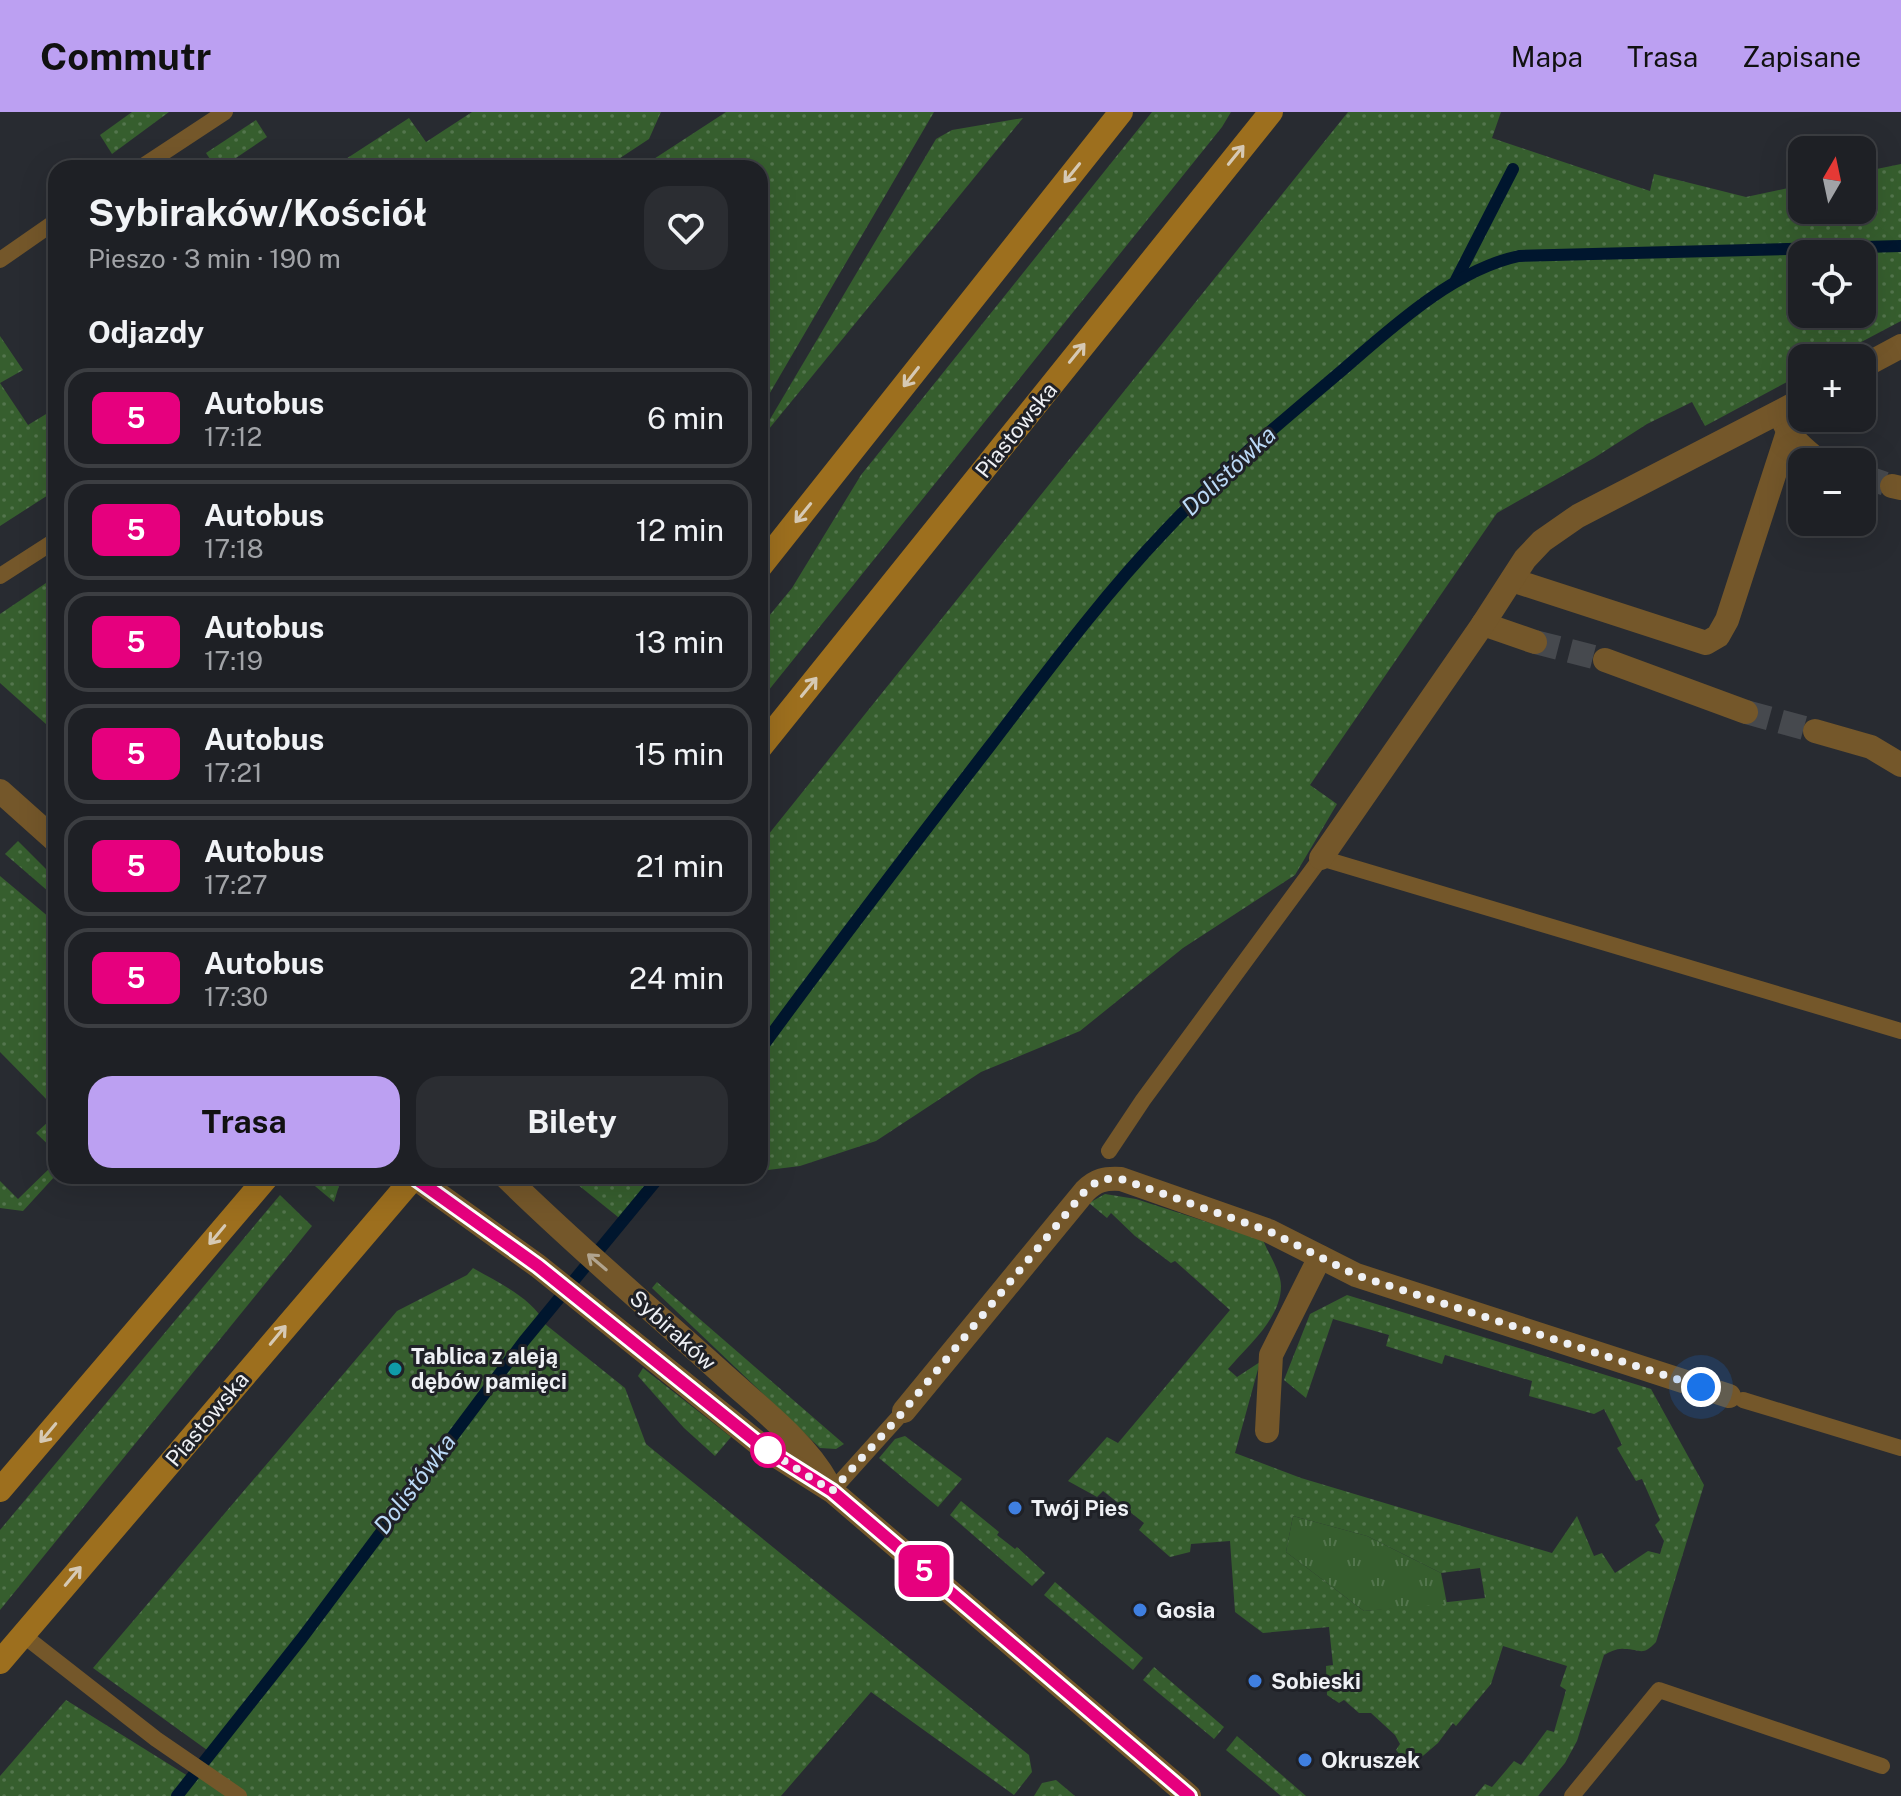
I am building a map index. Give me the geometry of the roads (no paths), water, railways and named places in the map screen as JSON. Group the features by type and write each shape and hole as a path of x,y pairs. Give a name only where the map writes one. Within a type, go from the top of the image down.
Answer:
{"main road":[{"path":"768,557 1121,112"},
{"name":"Piastowska","path":"768,738 1271,112"},
{"path":"0,1490 261,1184"},
{"name":"Piastowska","path":"0,1662 407,1184"}],"street":[{"path":"1876,359 1901,346"},
{"path":"1512,580 1706,643 1718,636 1727,620 1784,422 1788,417"},
{"path":"1784,422 1807,448"},
{"path":"1321,858 1525,559 1542,541 1578,516 1784,422"},
{"path":"1483,624 1535,642"},
{"path":"1605,660 1746,712"},
{"path":"1815,731 1871,747 1901,765"},
{"path":"0,791 48,834"},
{"path":"904,1411 1085,1191 1105,1178 1121,1179 1269,1231 1356,1275 1736,1398"},
{"name":"Sybiraków","path":"425,1184 538,1266 764,1448 832,1491 1189,1796"},
{"name":"Sybiraków","path":"513,1184 565,1235 776,1423 819,1466 832,1491"},
{"path":"1267,1431 1271,1355 1320,1257"}],"lane":[{"path":"152,160 225,112"},
{"path":"0,260 48,227"},
{"path":"0,576 48,545"},
{"path":"1109,1151 1321,858 1901,1031"},
{"path":"1736,1398 1901,1448"},
{"path":"832,1491 904,1411"},
{"path":"23,1635 163,1744 235,1794"},
{"path":"1572,1796 1659,1690 1882,1766"}],"waterway":[{"path":"1456,280 1513,169"},
{"name":"Dolistówka","path":"768,1039 1053,664 1141,556 1250,449 1423,303 1470,274 1519,256 1901,246"},
{"name":"Dolistówka","path":"177,1796 302,1638 524,1341 653,1184"}],"tunnel":[{"path":"1876,481 1892,486"},
{"path":"1535,642 1605,660"},
{"path":"1746,712 1815,731"}],"place":[{"name":"Tablica z aleją dębów pamięci","path":"395,1369"},
{"name":"Twój Pies","path":"1015,1508"},
{"name":"Gosia","path":"1140,1610"},
{"name":"Sobieski","path":"1255,1681"},
{"name":"Okruszek","path":"1305,1760"}]}
